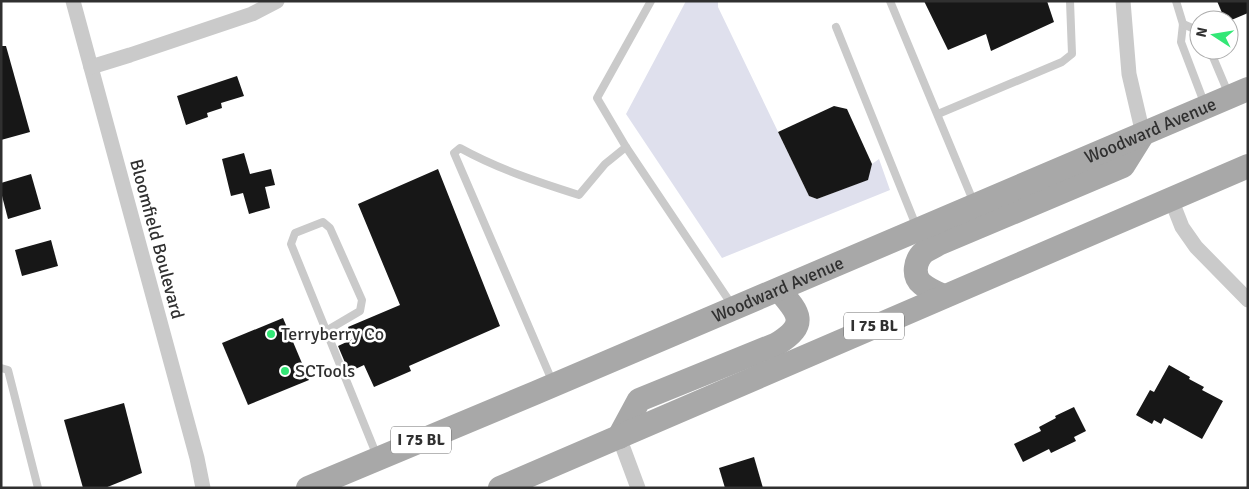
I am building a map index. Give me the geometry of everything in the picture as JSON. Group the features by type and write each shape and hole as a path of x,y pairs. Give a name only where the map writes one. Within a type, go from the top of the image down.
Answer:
{"main road":[{"name":"Woodward Avenue","path":"308,488 779,290 922,240 979,216 1143,134 1239,93"},
{"name":"I 75 BL","path":"500,488 1248,166"},
{"path":"922,240 916,275 922,284 944,296"},
{"path":"619,437 639,400 777,344 788,336 796,325 798,315 794,307 779,290"}],"street":[{"name":"Bloomfield Boulevard","path":"73,1 197,458 203,488"},
{"path":"91,67 130,56 252,14 277,1"},
{"path":"1123,1 1129,74 1143,134"},
{"path":"1171,199 1182,227 1196,247 1248,300"},
{"path":"619,437 638,488"}],"lane":[{"path":"650,1 597,98 626,147 734,309"},
{"path":"890,1 979,216"},
{"path":"938,114 1062,62 1072,54 1070,1"},
{"path":"1176,1 1183,24 1181,42 1206,107"},
{"path":"1183,24 1189,27"},
{"path":"836,27 922,240"},
{"path":"1217,60 1239,93"},
{"path":"554,385 454,154 460,148 481,159 533,180 579,194 605,164 626,147"},
{"path":"326,331 360,311 362,300 330,228 323,222 295,234 291,244 326,331 378,458"},
{"path":"1,368 8,370 38,488"}],"shaded area":[{"path":"686,1 718,1 718,7 809,196 817,199 867,180 872,164 879,159 890,190 722,258 626,114"}],"building":[{"path":"924,1 1047,1 1054,22 991,51 986,34 948,50"},
{"path":"1217,1 1248,1 1248,13 1239,17 1239,10 1221,10"},
{"path":"1,46 6,46 30,132 1,140"},
{"path":"237,76 244,96 221,103 222,108 207,113 208,117 186,125 177,96"},
{"path":"834,106 847,109 872,164 868,180 817,199 809,196 778,132"},
{"path":"244,153 250,174 271,169 275,185 265,187 270,208 249,214 243,193 231,196 222,159"},
{"path":"438,169 500,326 409,366 411,371 374,387 364,365 349,372 338,346 353,339 348,327 400,305 358,204"},
{"path":"31,174 41,209 8,219 1,192 1,183"},
{"path":"51,240 58,266 22,276 15,250"},
{"path":"283,318 309,380 248,405 222,343"},
{"path":"1169,365 1204,387 1202,390 1223,401 1202,439 1164,418 1161,424 1154,420 1152,424 1136,415 1150,390 1154,392"},
{"path":"124,403 142,473 105,488 83,488 64,420"},
{"path":"1074,407 1086,431 1074,437 1076,441 1051,453 1049,449 1023,462 1014,444 1041,431 1039,427 1056,418 1055,416"},
{"path":"754,457 763,488 725,488 719,468"}],"place":[{"name":"Terryberry Co","path":"271,334"},
{"name":"SCTools","path":"285,371"}]}
